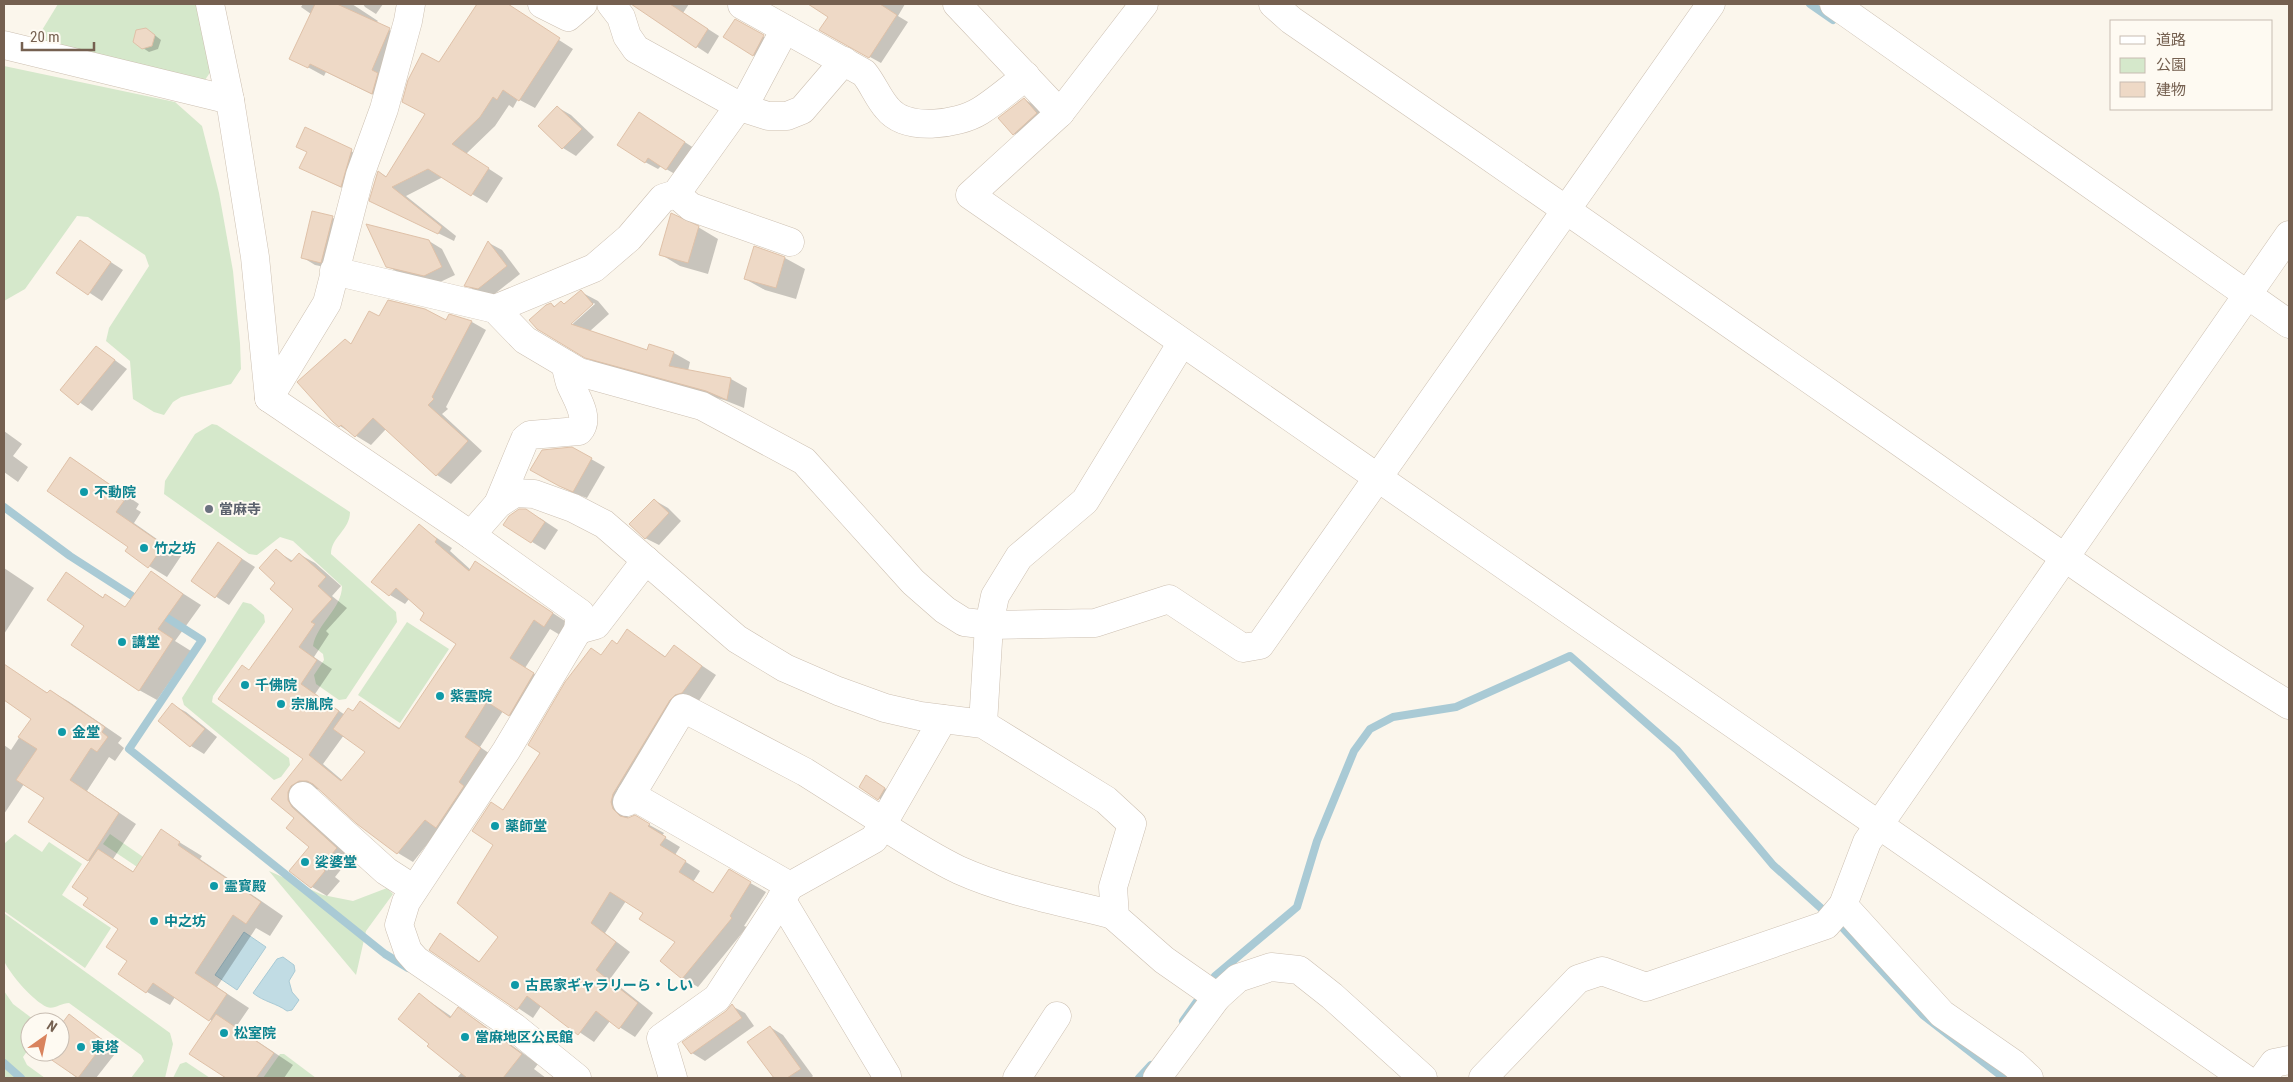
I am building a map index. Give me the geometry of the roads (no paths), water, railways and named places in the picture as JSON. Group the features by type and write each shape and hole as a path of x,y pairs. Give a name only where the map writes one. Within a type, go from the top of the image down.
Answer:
{"street":[{"path":"210,4 230,100 255,257 269,398"},
{"path":"269,398 327,303 360,175 384,109 411,4"},
{"path":"542,4 568,17 583,4"},
{"path":"611,4 621,17 627,36 636,49 741,107 768,116 787,116 802,110 844,61"},
{"path":"743,4 864,73 887,109 910,124 964,119 979,112 1026,76"},
{"path":"958,4 1060,113"},
{"path":"1144,4 1060,113 970,195 1181,344 2244,1078"},
{"path":"1274,4 1291,20 2065,557 2251,682 2289,705"},
{"path":"334,271 495,310 525,340 579,372 702,406 804,461 912,582 964,622 988,625 1096,623 1169,599 1243,648 1260,645 1378,480 1711,4"},
{"path":"1834,4 2289,324"},
{"path":"495,310 594,268 629,238 663,198 676,194 741,107 785,29"},
{"path":"4,45 230,100"},
{"path":"676,194 691,207 790,242"},
{"path":"1483,1078 1578,979 1602,971 1646,988 1837,913 1867,842 1878,825 2289,236"},
{"path":"984,724 988,625 995,596 1019,557 1085,501 1181,344"},
{"path":"498,504 525,439 530,434 579,431 583,427 584,418 569,381 565,364"},
{"path":"269,398 471,535 580,613 578,630 506,751 406,902 399,925 408,951 412,956 514,1026 577,1078"},
{"path":"471,535 498,504 515,493 534,494 573,508 604,524 738,639 785,668 838,691 885,708 943,719 984,724 1106,800 1132,824 1113,887 1114,915"},
{"path":"578,630 596,625 646,560"},
{"path":"887,1076 786,892 629,798 683,708 805,772 925,852 960,870 1016,890 1114,915 1164,960 1208,991"},
{"path":"673,1078 661,1038 716,998 786,892 874,839 943,719"},
{"path":"303,796 386,871 414,889"},
{"path":"1837,913 1942,1014 2014,1064 2029,1078"},
{"path":"1157,1078 1208,991 1271,967 1299,970 1332,996 1422,1078"},
{"path":"1017,1078 1057,1016"},
{"path":"2263,1078 2274,1063 2289,1060"}],"water":[{"path":"244,932 266,947 237,990 215,975"},
{"path":"283,957 294,965 295,971 289,981 292,992 299,1000 292,1010 287,1011 253,993 277,959"}],"waterway":[{"path":"1810,4 1833,20"},
{"path":"4,507 70,556 140,601"},
{"path":"158,612 202,640 129,749 385,954 408,968"},
{"path":"1183,1021 1215,976 1297,907 1317,841 1354,751 1370,729 1393,717 1456,707 1570,656 1677,750 1773,865 1842,927 1923,1015 2004,1078"},
{"path":"4,1063 21,1078"},
{"path":"1139,1078 1151,1065"}],"place":[{"name":"不動院","path":"84,492"},
{"name":"當麻寺","path":"209,509"},
{"name":"竹之坊","path":"144,548"},
{"name":"講堂","path":"122,642"},
{"name":"千佛院","path":"245,685"},
{"name":"紫雲院","path":"440,696"},
{"name":"宗胤院","path":"281,704"},
{"name":"金堂","path":"62,732"},
{"name":"薬師堂","path":"495,826"},
{"name":"娑婆堂","path":"305,862"},
{"name":"霊寳殿","path":"214,886"},
{"name":"中之坊","path":"154,921"},
{"name":"古民家ギャラリーら・しい","path":"515,985"},
{"name":"松室院","path":"224,1033"},
{"name":"當麻地区公民館","path":"465,1037"},
{"name":"東塔","path":"81,1047"}]}
